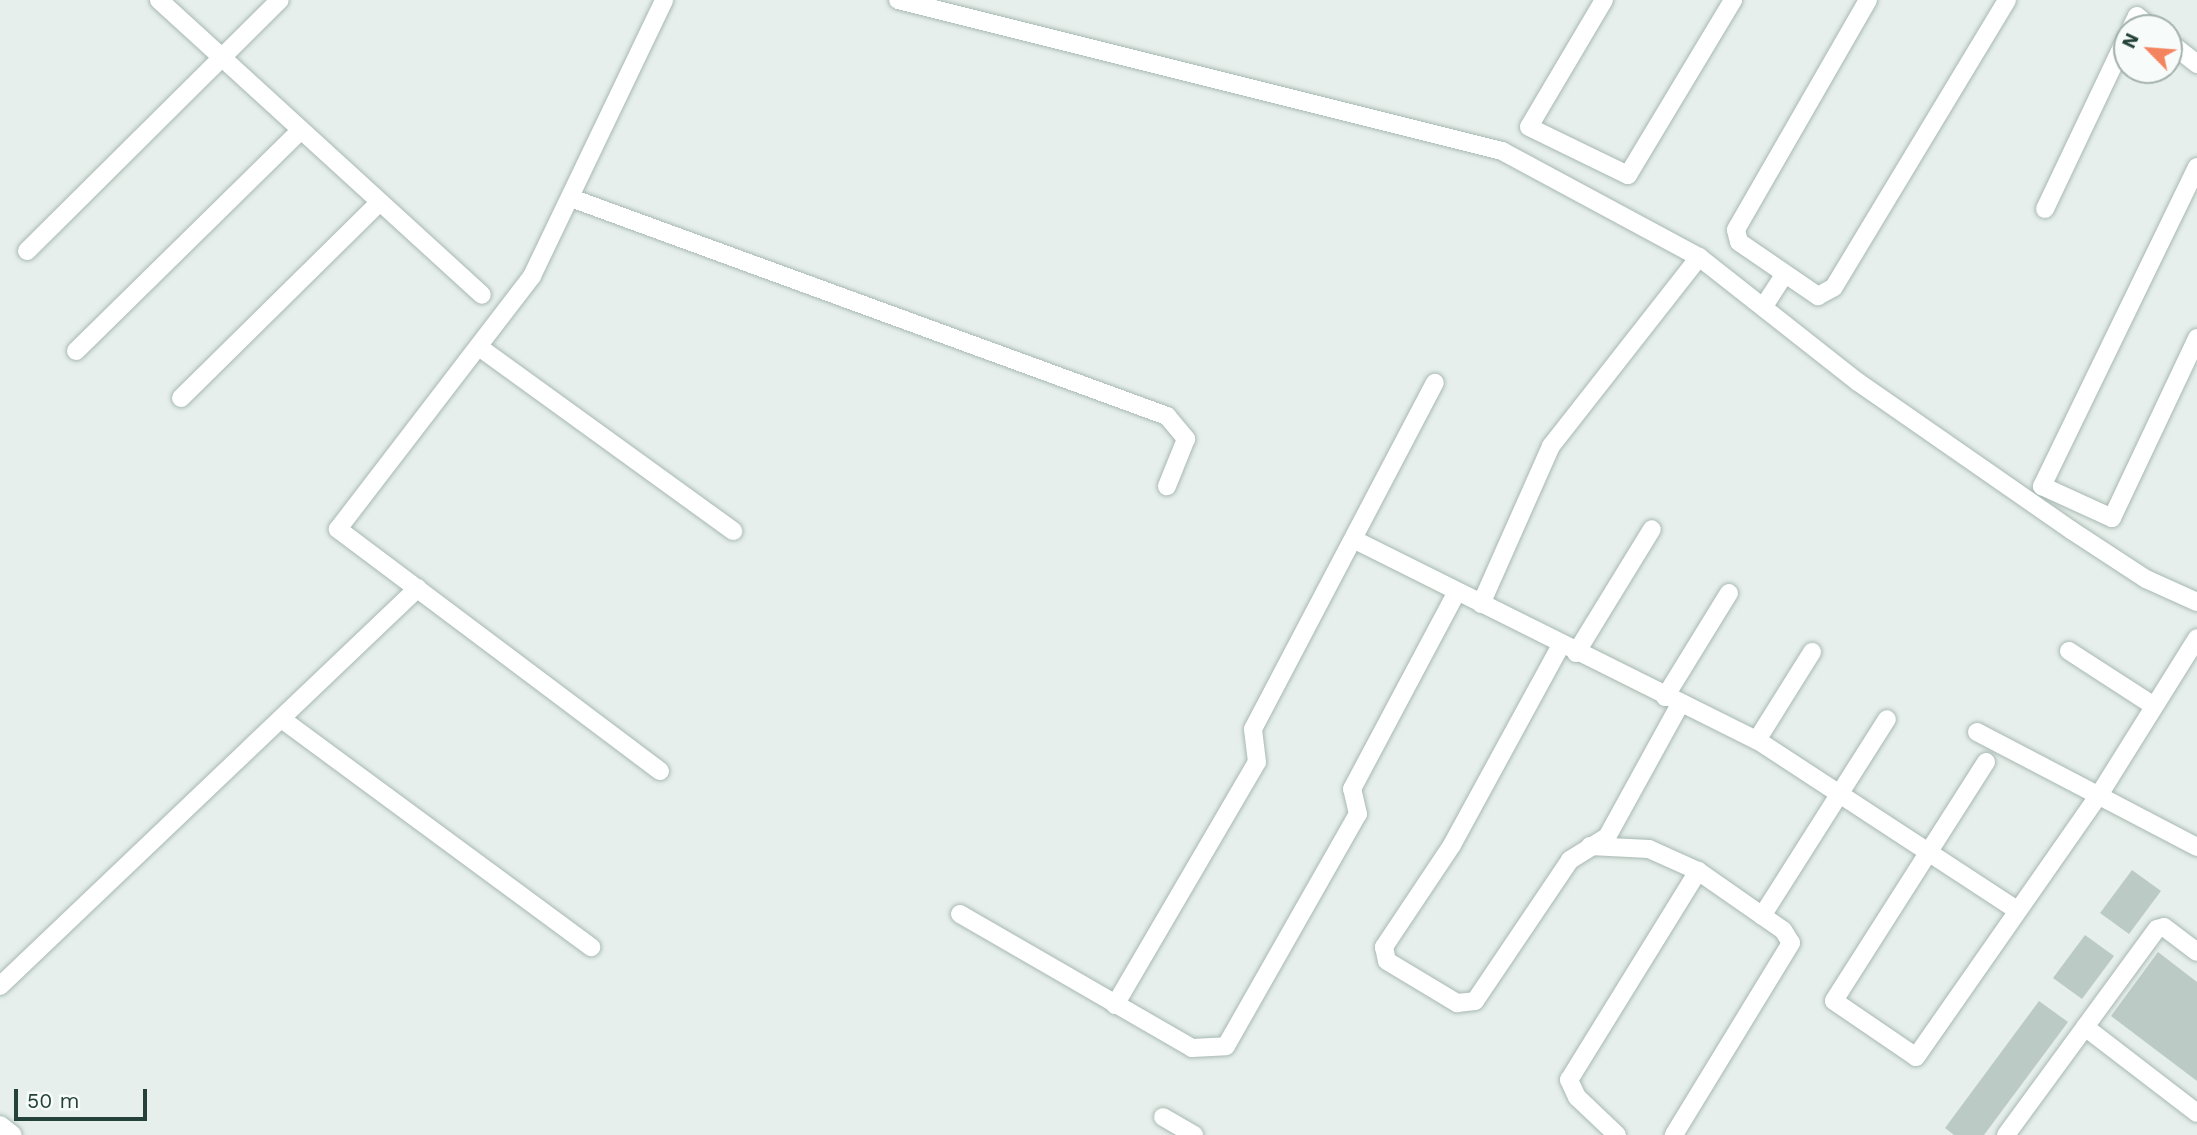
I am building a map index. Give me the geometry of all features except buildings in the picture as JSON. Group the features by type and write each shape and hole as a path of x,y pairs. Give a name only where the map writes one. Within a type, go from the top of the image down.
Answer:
{"street":[{"path":"159,0 482,295"},
{"path":"27,251 280,0"},
{"path":"660,771 338,529 532,276 664,0"},
{"path":"898,0 1502,151 1565,180 1699,257 1858,382 2071,530 2147,579 2197,601"},
{"path":"1604,0 1529,127 1628,175 1733,0"},
{"path":"1868,0 1735,230 1739,243 1818,296 1834,287 2007,0"},
{"path":"2183,53 2197,64"},
{"path":"2045,209 2113,66"},
{"path":"76,351 301,130"},
{"path":"1565,180 1580,152"},
{"path":"2197,167 2042,486 2112,518 2197,338"},
{"path":"571,198 1167,416 1186,439 1167,486"},
{"path":"181,398 380,202"},
{"path":"1481,604 1552,446 1699,257"},
{"path":"1764,306 1784,275"},
{"path":"479,346 733,531"},
{"path":"1115,1005 1257,762 1253,729 1355,540 1434,383"},
{"path":"2071,530 2083,504"},
{"path":"1652,529 1568,649 1452,845 1383,955 1457,1003 1475,1001 1570,860 1607,837 1673,700 1729,593"},
{"path":"1355,540 1568,649 1757,740 1841,792 2015,909"},
{"path":"0,986 283,720 418,588"},
{"path":"960,914 1192,1048 1226,1045 1358,814 1352,789 1456,593"},
{"path":"1986,762 1834,1001 1906,1053 1924,1055 2015,909 2099,795 2197,638"},
{"path":"2069,651 2154,706"},
{"path":"1757,740 1812,652"},
{"path":"1762,916 1888,719"},
{"path":"283,720 591,947"},
{"path":"1977,732 2197,848"},
{"path":"1590,846 1649,849 1698,871 1762,916 1791,943 1674,1135"},
{"path":"1617,1135 1577,1097 1569,1080 1698,871"},
{"path":"2006,1135 2157,929 2164,926 2197,952"},
{"path":"2085,1027 2197,1113"},
{"path":"1163,1117 1194,1135"},
{"path":"0,1125 13,1135"}]}
